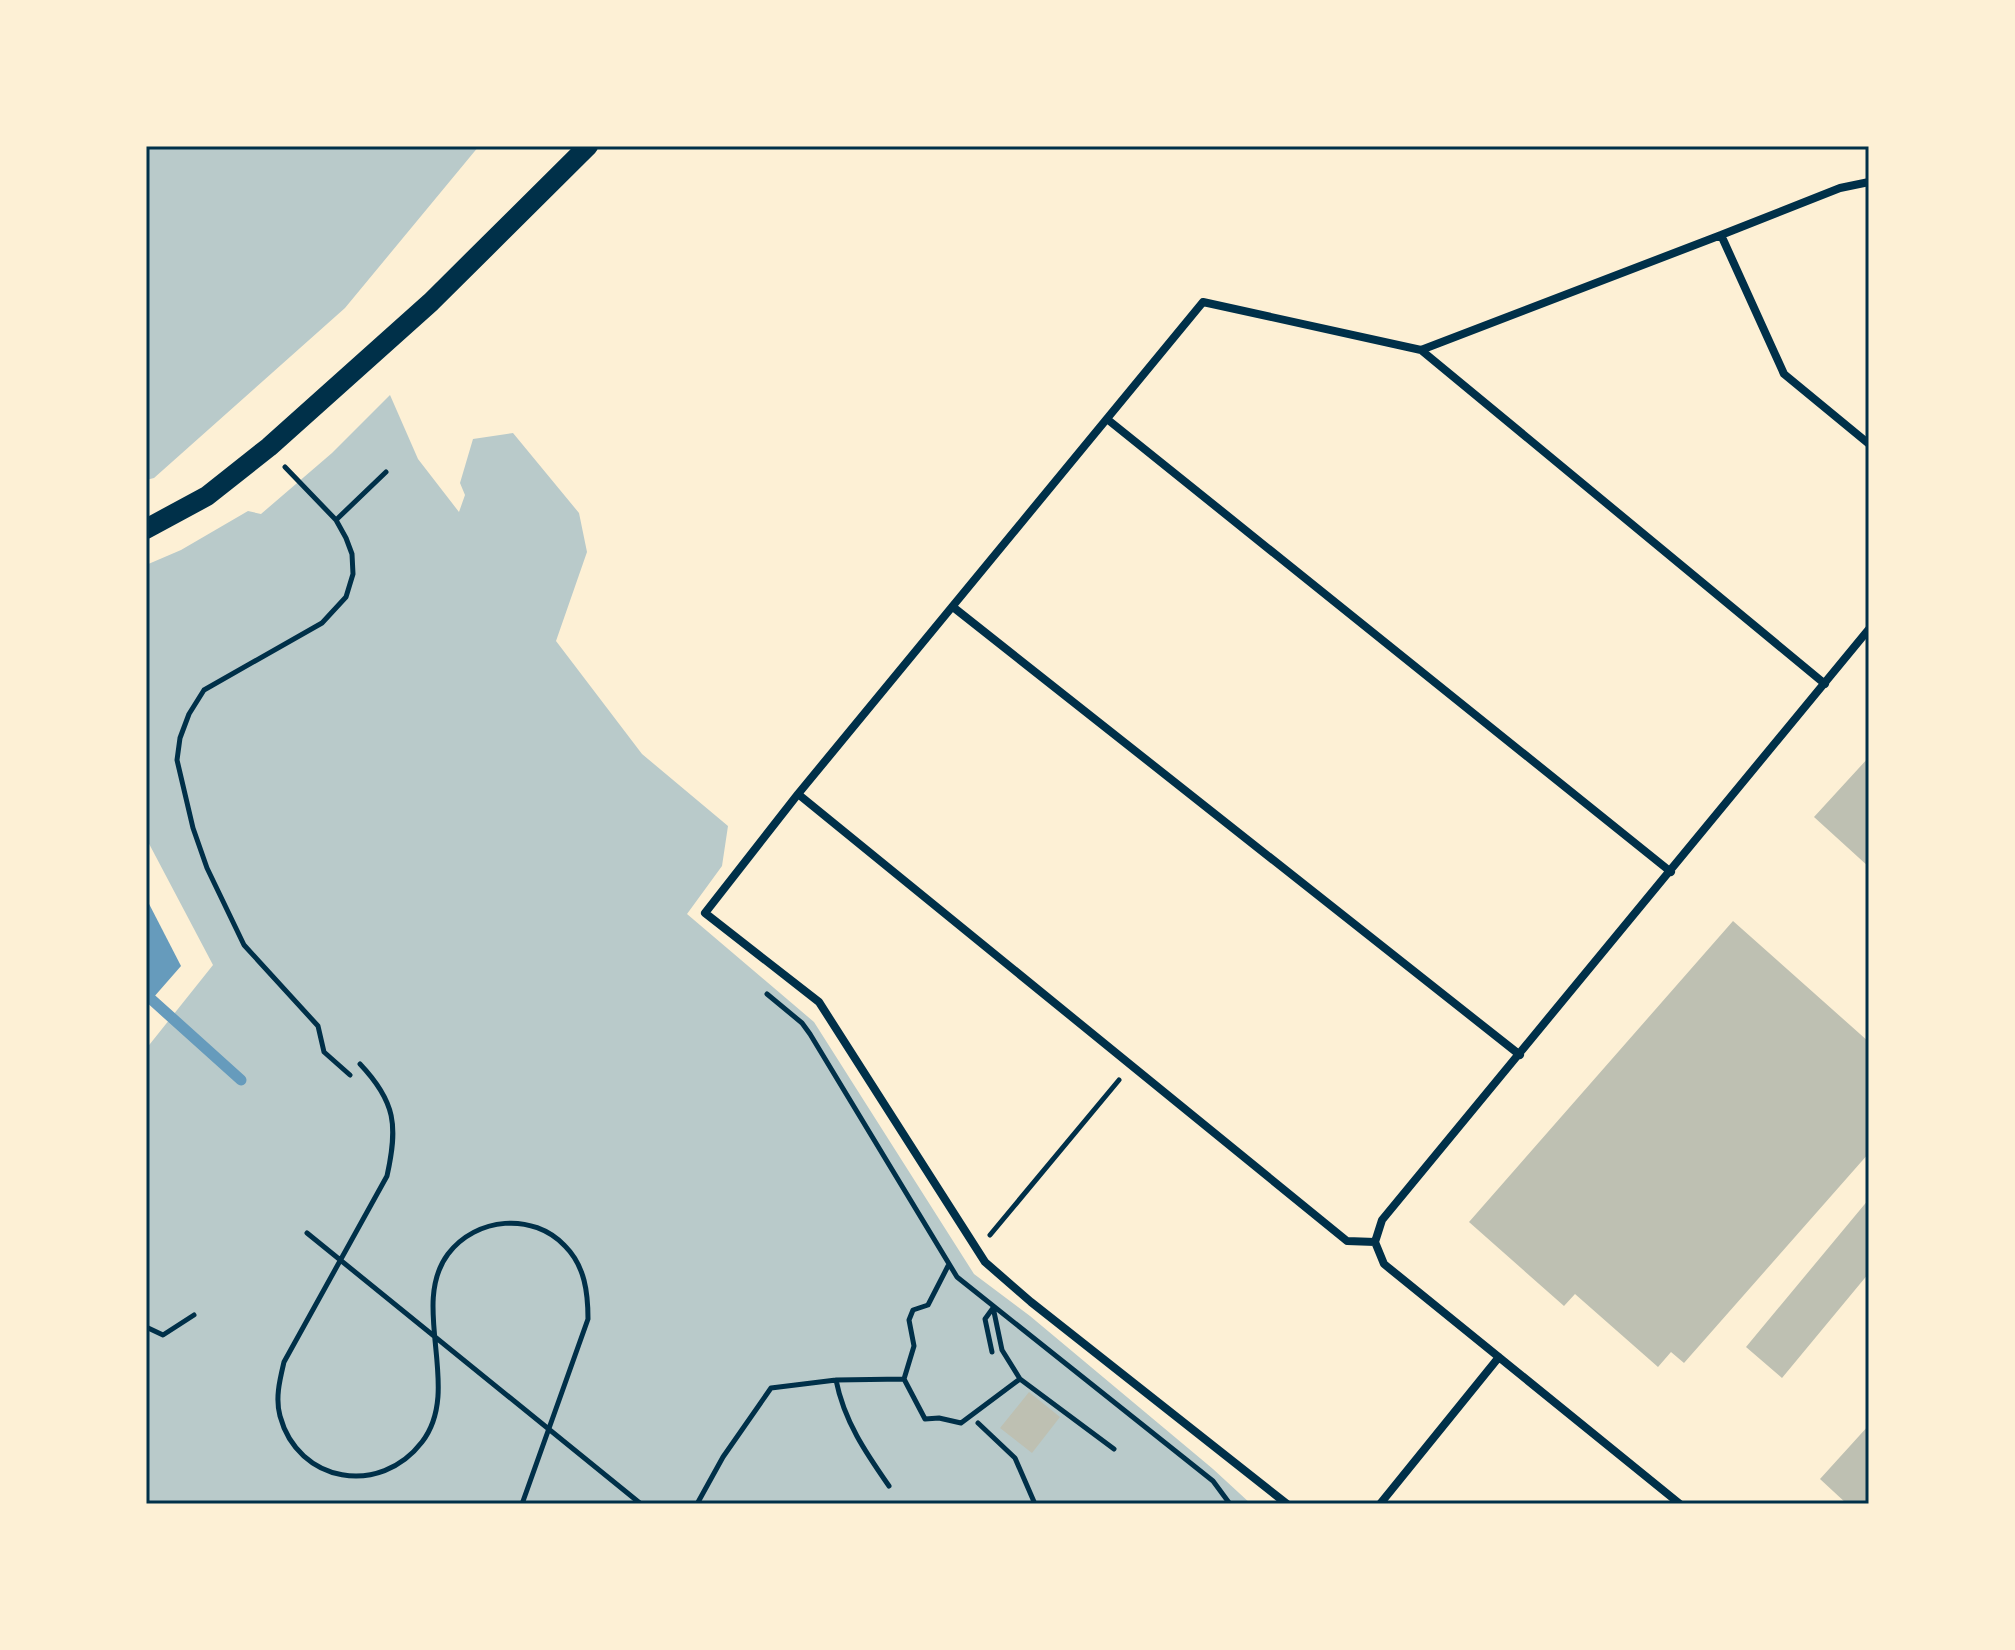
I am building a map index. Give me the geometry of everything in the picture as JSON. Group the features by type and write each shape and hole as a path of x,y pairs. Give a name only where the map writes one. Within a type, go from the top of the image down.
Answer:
{"main road":[{"path":"146,529 207,496 269,447 431,302 588,146"}],"street":[{"path":"1421,350 1840,188 1869,182"},
{"path":"1721,235 1784,374 1869,444"},
{"path":"1287,1504 1031,1302 977,1251 819,1002 705,913 798,794 1203,302 1421,350 1825,684"},
{"path":"1107,419 1671,872"},
{"path":"953,607 1520,1055"},
{"path":"1680,1504 1384,1264 1375,1242 1382,1220 1869,629"},
{"path":"798,794 1347,1241 1375,1242"},
{"path":"1380,1504 1499,1357"}],"path":[{"path":"269,447 299,484 336,520 352,554 353,574 346,597 322,623 204,690 189,714 180,738 177,760 193,828 207,868 244,945 318,1026 324,1052 350,1075"},
{"path":"336,520 386,472"},
{"path":"802,1023 948,1266 965,1285 1213,1481 1230,1504"},
{"path":"360,1064 380,1085 393,1122 394,1144 387,1176 284,1362 278,1389 279,1413 287,1435 303,1456 317,1467 352,1477 386,1471 405,1460 423,1442 438,1404 434,1298 439,1271 448,1254 464,1238 481,1228 517,1222 536,1226 567,1247 581,1271 588,1291 588,1319 522,1504"},
{"path":"977,1251 1131,1065"},
{"path":"307,1233 641,1504"},
{"path":"948,1266 928,1305 913,1310 909,1320 914,1346 904,1379 925,1419 939,1418 961,1423 1020,1379"},
{"path":"993,1307 1002,1350 1020,1379 1114,1449"},
{"path":"993,1307 985,1319 989,1353 1002,1350"},
{"path":"146,1327 163,1335 194,1315"},
{"path":"697,1504 723,1457 771,1388 836,1380 904,1379"},
{"path":"836,1380 840,1401 860,1445 889,1486"},
{"path":"978,1423 1015,1458 1035,1504"}],"shaded area":[{"path":"146,146 479,146 345,308 154,478 146,480"},
{"path":"390,395 418,459 459,512 465,495 460,483 473,439 513,433 579,513 587,552 556,641 642,754 728,826 722,866 687,914 814,1022 974,1274 1030,1316 1251,1504 146,1504 146,1049 213,965 146,838 146,565 181,550 248,511 261,514 332,453"}],"water":[{"path":"146,898 181,966 146,1006"}],"building":[{"path":"1869,757 1869,867 1814,817"},
{"path":"1733,921 1869,1042 1869,1107 1866,1110 1869,1112 1866,1119 1869,1122 1869,1153 1684,1363 1671,1352 1658,1367 1575,1294 1564,1306 1469,1222"},
{"path":"1869,1199 1869,1273 1782,1378 1746,1347"},
{"path":"1029,1392 1060,1417 1032,1453 1000,1428"},
{"path":"1869,1425 1869,1504 1847,1504 1820,1479"}],"waterway":[{"path":"151,999 241,1080"}]}
